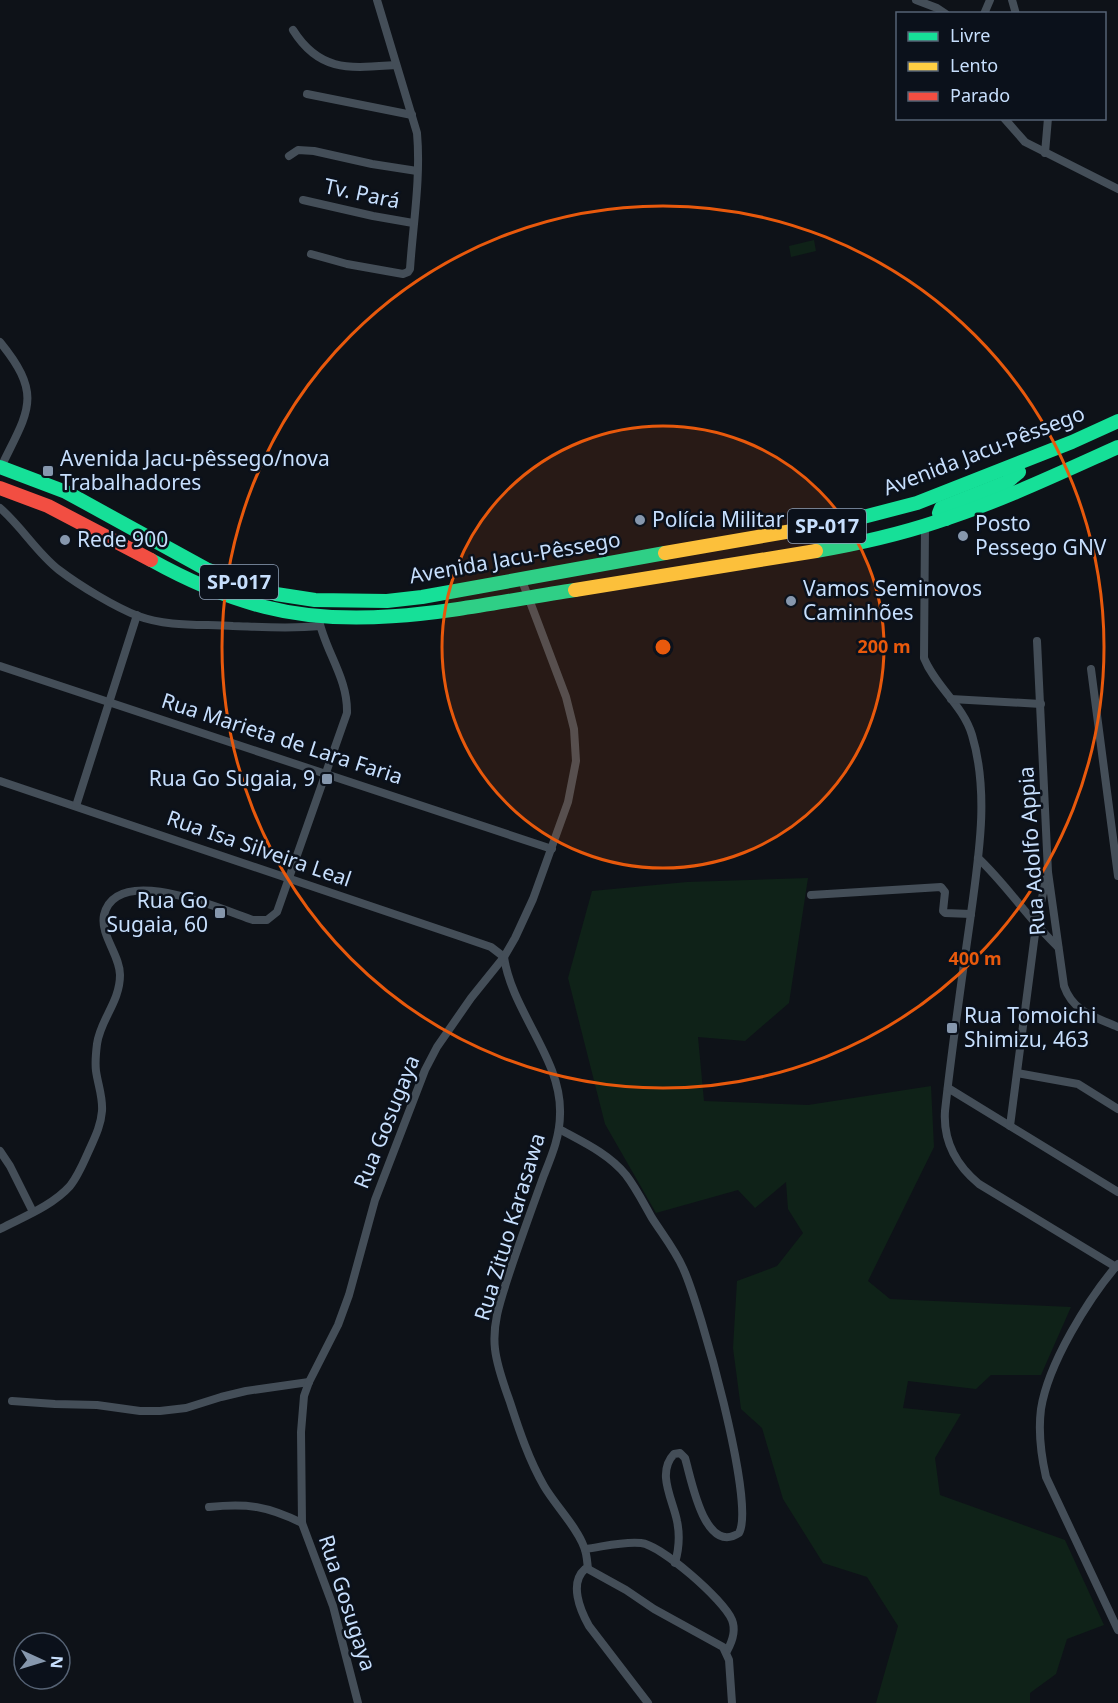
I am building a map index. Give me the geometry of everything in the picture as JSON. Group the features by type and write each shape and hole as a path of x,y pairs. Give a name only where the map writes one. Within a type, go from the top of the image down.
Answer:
{"highway":[{"name":"Avenida Jacu-Pêssego","path":"1,467 66,492 206,569 276,594 315,600 387,602 450,593 521,578 828,526 892,512 1057,448 1118,421"},
{"name":"Avenida Jacu-Pêssego","path":"0,488 52,507 149,561 202,586 247,603 319,621 438,611 801,554 867,541 946,519 1118,447"},
{"path":"892,512 906,514 925,525 932,507 938,503 1045,461 1057,448"},
{"path":"946,519 939,513 941,508 1008,482 1019,472"},
{"path":"801,554 814,544 898,526 902,520 892,512"},
{"path":"527,597 542,585 618,570 630,559"},
{"path":"438,611 455,602 511,593 513,586 501,582"}],"street":[{"path":"311,254 347,264 403,274 410,269 418,142 384,17 377,0"},
{"path":"916,0 938,4"},
{"path":"293,30 303,45 312,53 339,66 354,68 396,65"},
{"path":"307,94 412,115"},
{"path":"1006,120 1025,142 1118,189"},
{"path":"1045,153 1048,120"},
{"path":"289,156 298,150 314,151 417,171"},
{"name":"Tv. Pará","path":"303,200 414,223"},
{"path":"0,342 22,377 29,398 22,423 1,467"},
{"path":"0,508 15,520 45,558 61,571 89,590 137,615 186,624 288,628 319,621 344,684 347,702 343,729 277,912 267,920 253,920 159,890 146,890 120,896 108,906 104,922 118,963 120,979 116,999 97,1042 96,1070 102,1098 99,1126 83,1164 70,1185 58,1196 33,1212 0,1229"},
{"path":"925,525 924,658 930,671 969,727 975,750 982,809 978,858 948,1088 945,1118 947,1138 957,1160 968,1174 987,1188 1117,1265 1086,1307 1049,1380 1041,1409 1040,1437 1046,1478 1118,1630"},
{"name":"Rua Gosugaya","path":"358,1703 333,1606 303,1523 302,1411 304,1396 346,1305 375,1200 425,1070 454,1022 504,957 533,899 568,802 576,761 574,729 566,697 521,578"},
{"path":"76,806 137,615"},
{"name":"Rua Adolfo Appia","path":"1037,641 1048,872 1064,986 1072,1003 1086,1013 1118,1027"},
{"name":"Rua Marieta de Lara Faria","path":"0,666 327,772 552,849"},
{"path":"1091,669 1118,876"},
{"path":"951,699 1041,704"},
{"name":"Rua Isa Silveira Leal","path":"0,781 481,944 499,952 504,957"},
{"path":"978,858 1036,926 1058,947"},
{"path":"1010,1126 1036,926 1048,872"},
{"path":"811,895 941,887 945,892 943,911 945,913 970,914"},
{"name":"Rua Zituo Karasawa","path":"504,957 512,988 551,1071 561,1111 554,1148 500,1304 495,1326 498,1369 528,1453 542,1482 581,1539 585,1549 587,1569 579,1575 578,1581 578,1603 582,1612 589,1626 648,1703"},
{"path":"1017,1073 1078,1084 1118,1109"},
{"path":"948,1088 1118,1191"},
{"path":"559,1129 613,1161 627,1176 684,1269 700,1315 737,1459 742,1524 739,1533 733,1537 721,1536 711,1528 697,1503 685,1458 680,1453 674,1454 668,1463 666,1481 679,1533 675,1563"},
{"path":"0,1151 33,1212"},
{"path":"12,1401 97,1405 160,1412 186,1408 246,1391 309,1382"},
{"path":"209,1507 249,1505 286,1515 303,1523"},
{"path":"585,1549 640,1543 654,1548 709,1591 732,1619 734,1633 727,1651 732,1703"},
{"path":"587,1569 626,1590 654,1609 716,1641 727,1651"}],"green space":[{"path":"814,240 816,251 791,257 789,246"},
{"path":"808,878 789,1003 745,1041 698,1037 704,1101 808,1105 931,1086 934,1147 868,1281 890,1299 1071,1307 1041,1375 991,1375 976,1389 908,1381 903,1408 961,1414 935,1458 940,1495 1065,1540 1104,1625 1067,1639 1056,1674 1030,1693 1030,1703 876,1703 898,1626 867,1577 823,1563 783,1499 762,1428 741,1409 733,1348 737,1281 777,1266 803,1233 788,1209 786,1182 755,1208 738,1190 656,1213 605,1124 568,978 592,891 687,882"}],"traffic: fast":[{"path":"844,522 917,503 1072,442 1118,421"},
{"path":"816,551 921,527 983,506 1118,447"},
{"path":"0,467 66,492 206,569 276,594 315,600 387,601 422,597 665,553"},
{"path":"946,519 939,513 941,508 1007,482 1019,472"},
{"path":"151,560 207,587 250,603 303,614 342,617 420,614 575,590"}],"traffic: slow":[{"path":"665,553 844,522"},
{"path":"575,590 816,551"}],"traffic: jam":[{"path":"0,488 48,506 151,560"}],"place":[{"name":"Avenida Jacu-pêssego/nova Trabalhadores","path":"48,471"},
{"name":"Polícia Militar","path":"640,520"},
{"name":"Posto Pessego GNV","path":"963,536"},
{"name":"Rede 900","path":"65,540"},
{"name":"Vamos Seminovos Caminhões","path":"791,601"},
{"name":"Rua Go Sugaia, 9","path":"327,779"},
{"name":"Rua Go Sugaia, 60","path":"220,913"},
{"name":"Rua Tomoichi Shimizu, 463","path":"952,1028"}]}
